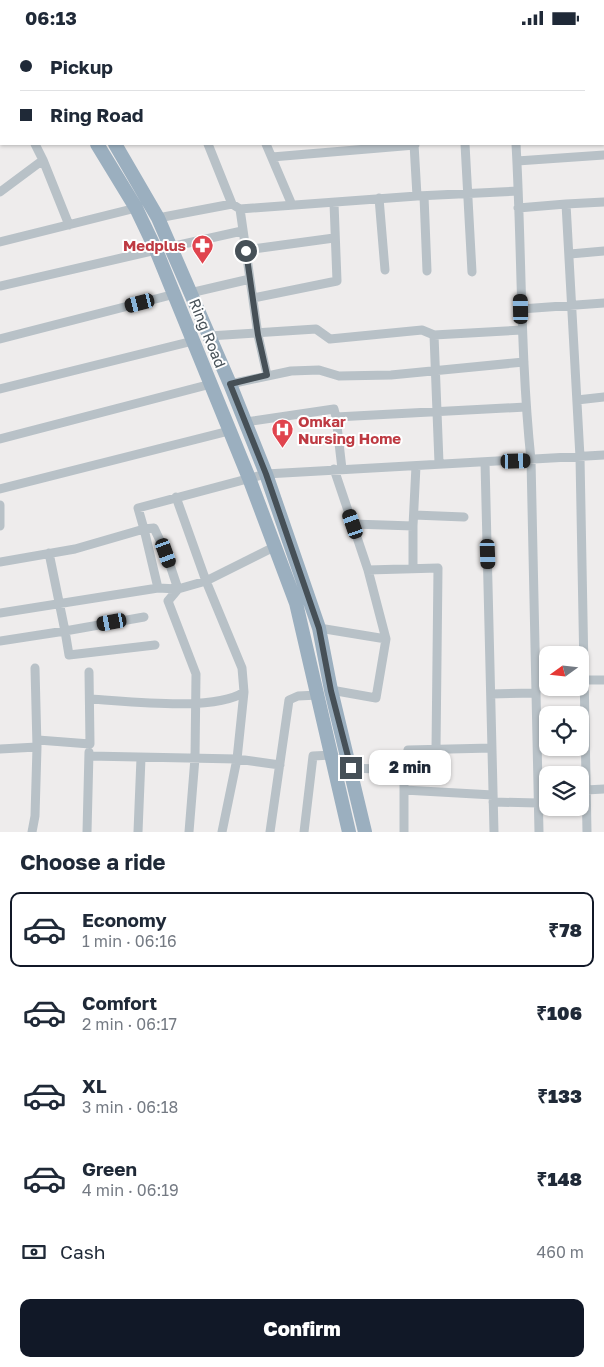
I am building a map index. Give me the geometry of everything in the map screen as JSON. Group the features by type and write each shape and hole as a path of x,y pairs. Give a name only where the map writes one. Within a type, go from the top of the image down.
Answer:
{"highway":[{"name":"Ring Road","path":"99,145 136,208 156,250 276,546 351,768 365,832"},
{"name":"Ring Road","path":"116,145 158,218 230,384 266,474 319,628 332,755 349,832"}],"street":[{"path":"36,145 69,225"},
{"path":"208,145 236,207 246,251 258,335 267,375"},
{"path":"266,145 292,205"},
{"path":"272,157 321,148 391,145"},
{"path":"414,145 427,271"},
{"path":"465,145 472,271"},
{"path":"516,145 521,309 531,460 539,832"},
{"path":"517,161 604,155"},
{"path":"0,192 43,160"},
{"path":"158,218 236,207 334,203 379,198 469,195 518,191"},
{"path":"379,198 384,270"},
{"path":"518,208 604,202"},
{"path":"253,297 337,281 334,203"},
{"path":"566,204 580,457 583,646"},
{"path":"0,242 136,208"},
{"path":"170,247 242,231"},
{"path":"246,251 334,238"},
{"path":"0,286 156,250"},
{"path":"570,254 604,251"},
{"path":"190,293 250,279"},
{"path":"0,339 175,294"},
{"path":"521,309 604,303"},
{"path":"209,336 258,335 316,329 330,339 422,330 434,335 522,330"},
{"path":"434,335 437,370 439,463"},
{"path":"0,389 193,341"},
{"path":"230,384 267,375 319,370 340,376 391,375 524,362"},
{"path":"0,439 211,384"},
{"path":"577,400 604,397"},
{"path":"336,417 526,407"},
{"path":"246,422 334,409 338,469 386,639 376,698 325,693 298,696 289,700 270,832"},
{"path":"0,489 229,431"},
{"path":"158,588 138,508 266,474 604,455"},
{"path":"485,462 494,832"},
{"path":"413,568 416,466"},
{"path":"176,497 206,581 242,669 244,692 237,759 222,832"},
{"path":"0,505 0,526"},
{"path":"414,515 464,517"},
{"path":"353,524 413,526"},
{"path":"0,562 76,549 144,529 154,528 166,553 178,589"},
{"path":"0,613 158,588 178,589 206,581 276,546"},
{"path":"49,553 69,655 155,645"},
{"path":"368,570 438,568 436,749"},
{"path":"178,589 168,601 182,641 192,659 196,674 195,758 189,832"},
{"path":"0,641 144,617"},
{"path":"319,628 386,639"},
{"path":"32,832 36,816 35,668"},
{"path":"87,832 90,744 89,672"},
{"path":"589,681 604,680"},
{"path":"90,699 197,703 222,701 244,692"},
{"path":"492,694 536,693"},
{"path":"584,696 586,766"},
{"path":"0,749 37,743 90,744"},
{"path":"404,832 404,770 408,750 492,748"},
{"path":"304,832 313,756 332,755"},
{"path":"89,756 237,759 280,765"},
{"path":"138,832 141,758"},
{"path":"351,768 404,770"},
{"path":"589,790 604,789"},
{"path":"404,790 538,803"},
{"path":"587,816 587,832"}],"place":[{"name":"Medplus","path":"202,264"},
{"name":"Omkar Nursing Home","path":"282,449"}],"route":[{"path":"246,251 258,335 267,375 230,384 266,474 319,628 331,691 351,768"}]}
